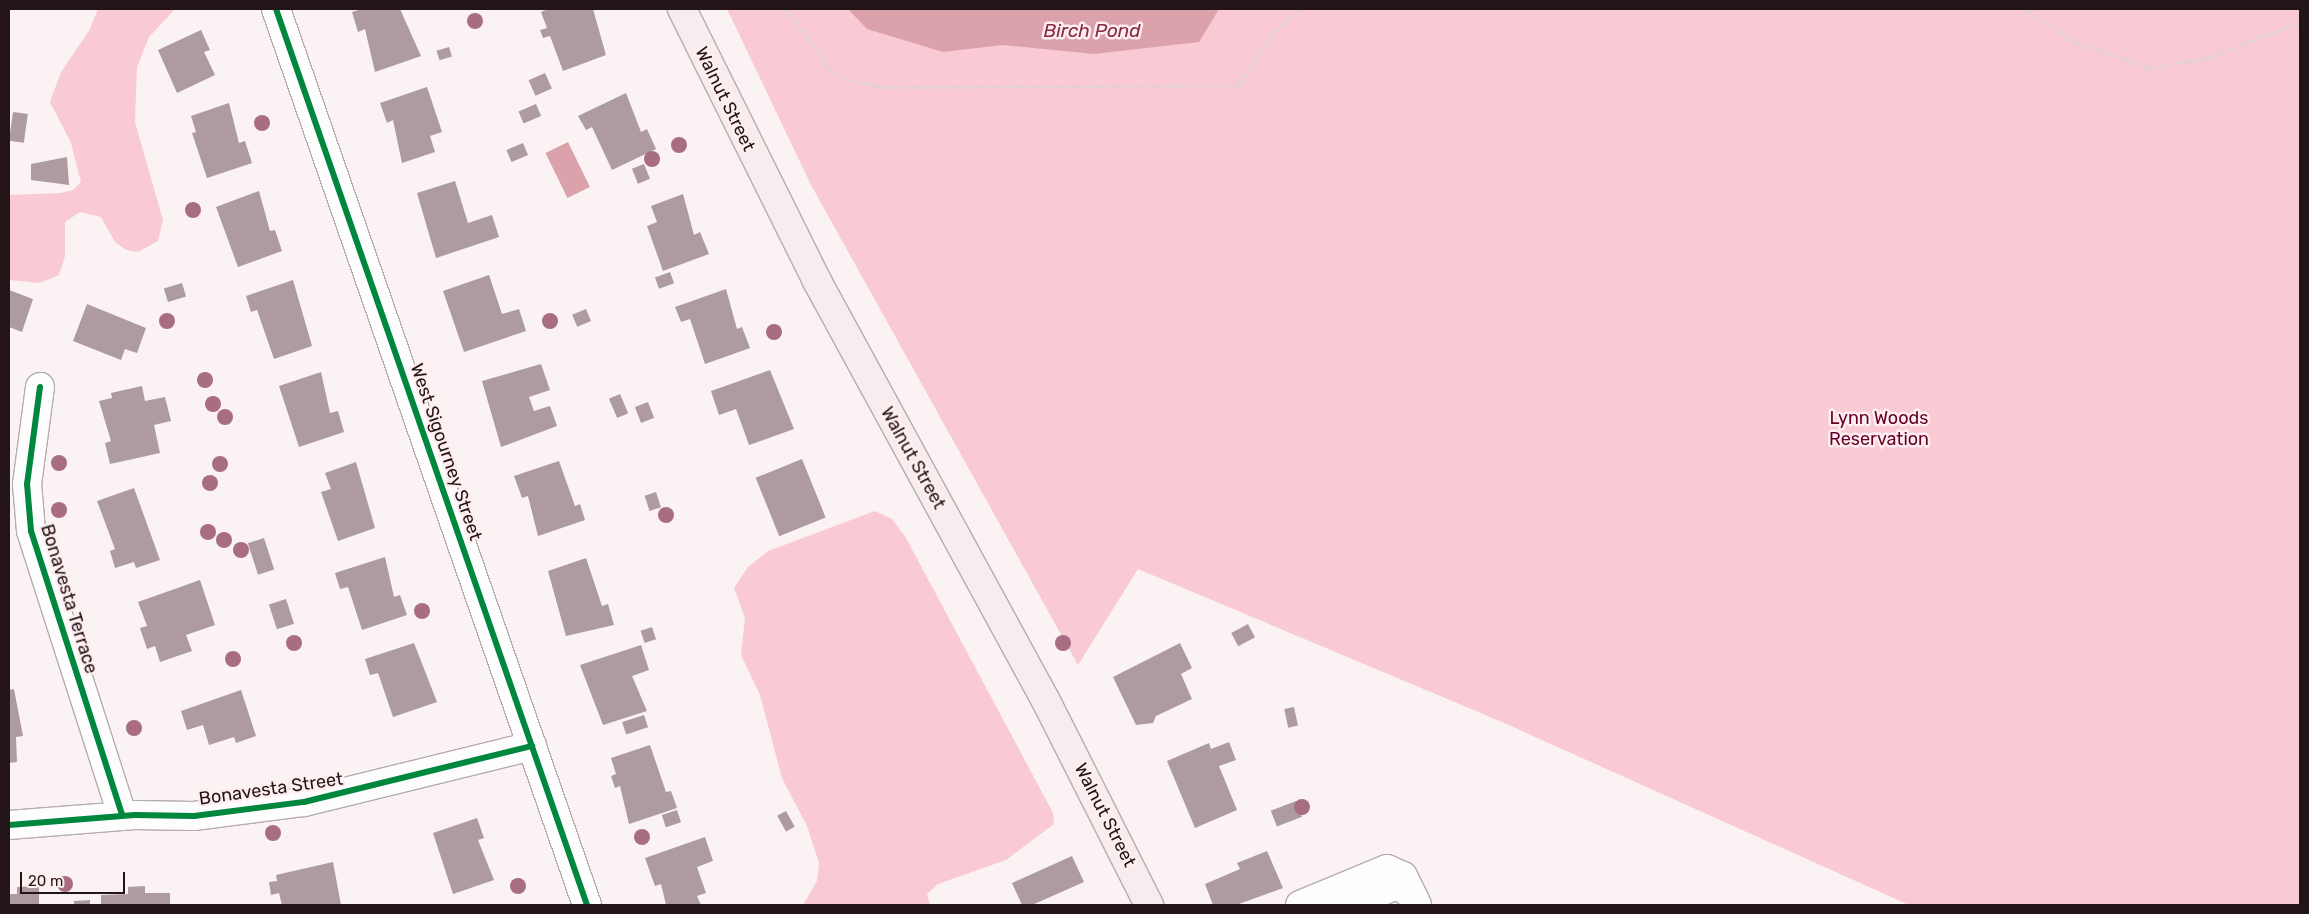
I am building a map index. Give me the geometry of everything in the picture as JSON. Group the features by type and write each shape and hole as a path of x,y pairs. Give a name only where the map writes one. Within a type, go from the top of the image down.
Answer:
{"main road":[{"name":"Walnut Street","path":"682,9 812,272 1046,701 1149,905"}],"street":[{"name":"West Sigourney Street","path":"276,9 587,905"},
{"name":"Bonavesta Terrace","path":"40,387 28,467 31,530 122,815"},
{"name":"Bonavesta Street","path":"9,825 122,815 181,817 304,802 532,746"},
{"path":"1300,905 1387,869 1403,876 1415,901"},
{"path":"1349,905 1392,886 1402,887 1415,901"}],"path":[{"path":"786,9 826,66 843,78 882,87 1238,85 1276,30 1301,9"},
{"path":"2025,9 2077,43 2150,68 2207,58 2300,22"}],"green space":[{"path":"98,9 175,9 149,37 137,67 135,122 163,220 158,241 138,252 126,250 115,242 101,217 80,212 65,222 65,256 59,275 39,283 9,280 9,195 61,193 73,190 81,182 71,143 50,102 61,72 89,31"},
{"name":"Lynn Woods Reservation","path":"727,9 2300,9 2300,905 1909,905 1502,722 1138,569 1078,665 811,185"},
{"path":"875,511 892,519 906,538 1053,813 1054,824 1006,860 938,884 927,894 930,905 803,905 817,881 819,863 807,826 782,778 760,695 741,655 745,618 734,588 748,567 768,551"}],"water":[{"name":"Birch Pond","path":"848,9 1219,9 1199,42 1094,54 1003,45 943,52 867,29"},
{"path":"568,142 590,187 567,198 546,153"}],"building":[{"path":"362,9 400,9 421,56 375,72 365,29 358,32 352,12"},
{"path":"548,9 593,9 606,55 563,71 550,36 543,38 540,30 547,28 541,12"},
{"path":"201,30 210,50 204,52 215,75 177,93 158,50"},
{"path":"449,47 452,57 439,60 437,51"},
{"path":"545,73 552,89 535,96 529,80"},
{"path":"427,87 442,132 430,136 435,152 402,163 393,120 387,123 380,103"},
{"path":"626,93 641,132 647,129 656,149 612,170 592,127 586,130 578,116"},
{"path":"229,103 239,143 245,141 252,163 207,178 192,133 196,132 191,116"},
{"path":"536,104 541,116 524,123 519,111"},
{"path":"13,112 28,114 24,143 9,141"},
{"path":"523,143 528,155 512,162 506,150"},
{"path":"67,157 69,185 31,180 31,164"},
{"path":"644,164 650,179 638,184 632,169"},
{"path":"455,181 468,223 492,215 499,237 436,258 417,193"},
{"path":"259,191 270,231 275,230 282,251 238,267 216,207"},
{"path":"683,194 694,235 700,232 709,254 663,271 647,226 657,222 651,206"},
{"path":"670,272 674,283 659,289 655,277"},
{"path":"489,275 502,314 519,309 526,331 464,352 443,291"},
{"path":"293,280 312,346 274,359 257,310 251,312 246,296"},
{"path":"182,283 186,296 168,302 164,289"},
{"path":"726,289 737,329 742,327 750,348 705,364 690,319 681,322 675,307"},
{"path":"9,290 33,299 22,332 9,327"},
{"path":"87,304 146,328 137,353 125,349 121,360 73,341"},
{"path":"586,309 591,321 577,327 572,315"},
{"path":"541,364 550,390 529,397 534,411 550,406 557,426 501,447 482,381"},
{"path":"770,370 794,429 749,445 736,409 719,415 711,391"},
{"path":"321,372 330,413 338,411 344,432 299,447 279,386"},
{"path":"142,386 145,401 165,397 171,421 154,425 160,453 110,464 105,443 111,441 99,401 112,398 111,393"},
{"path":"620,394 628,413 617,418 609,399"},
{"path":"648,402 654,418 641,423 635,407"},
{"path":"802,459 826,517 779,536 756,478"},
{"path":"559,461 575,506 580,504 585,520 538,536 528,496 522,498 514,476"},
{"path":"356,462 375,528 338,541 321,492 331,489 325,473"},
{"path":"134,488 160,560 136,568 134,562 115,568 110,551 115,549 97,501"},
{"path":"656,492 661,507 650,511 645,496"},
{"path":"264,538 274,569 258,575 248,543"},
{"path":"385,557 394,597 400,595 407,615 362,630 348,587 340,589 335,573"},
{"path":"586,558 602,606 608,604 614,625 566,636 548,571"},
{"path":"200,580 215,625 186,635 192,651 160,662 155,646 147,649 140,628 147,626 138,602"},
{"path":"286,599 294,624 277,629 269,605"},
{"path":"1248,624 1255,637 1238,646 1231,633"},
{"path":"652,627 656,639 645,643 641,631"},
{"path":"414,643 437,702 393,717 378,673 370,675 365,659"},
{"path":"1180,643 1192,668 1181,674 1192,699 1156,716 1153,723 1136,725 1113,677"},
{"path":"641,645 649,670 632,676 647,711 603,725 580,665"},
{"path":"14,689 23,736 16,737 17,762 9,763 9,690"},
{"path":"241,690 256,736 236,743 234,737 209,745 203,725 187,730 181,711"},
{"path":"1294,707 1298,726 1288,728 1284,709"},
{"path":"644,715 648,727 626,734 622,722"},
{"path":"1229,742 1236,760 1219,766 1237,810 1195,828 1167,761 1209,743 1211,749"},
{"path":"650,745 666,792 671,791 677,808 629,824 620,786 615,788 611,776 616,774 611,758"},
{"path":"1296,801 1302,817 1277,827 1271,811"},
{"path":"677,810 681,822 666,827 662,815"},
{"path":"786,811 795,827 786,832 777,816"},
{"path":"477,818 484,838 478,840 494,880 453,894 433,833"},
{"path":"705,837 713,861 697,867 706,893 697,896 701,905 666,905 661,884 655,886 645,858"},
{"path":"1267,851 1283,888 1236,905 1213,905 1205,884 1240,869 1237,863"},
{"path":"1072,856 1084,882 1032,905 1022,905 1012,883"},
{"path":"333,862 341,905 282,905 279,893 271,895 269,882 277,881 276,875"},
{"path":"39,886 39,905 9,905 9,894 17,894 17,887"},
{"path":"145,886 145,893 170,893 170,905 101,905 101,895 128,894 128,887"},
{"path":"90,900 90,905 74,905 74,901"}],"cycle path":[{"path":"276,9 587,905"},
{"path":"40,387 27,484 31,531 122,815"},
{"path":"9,825 135,815 194,816 304,802 532,746"}]}
